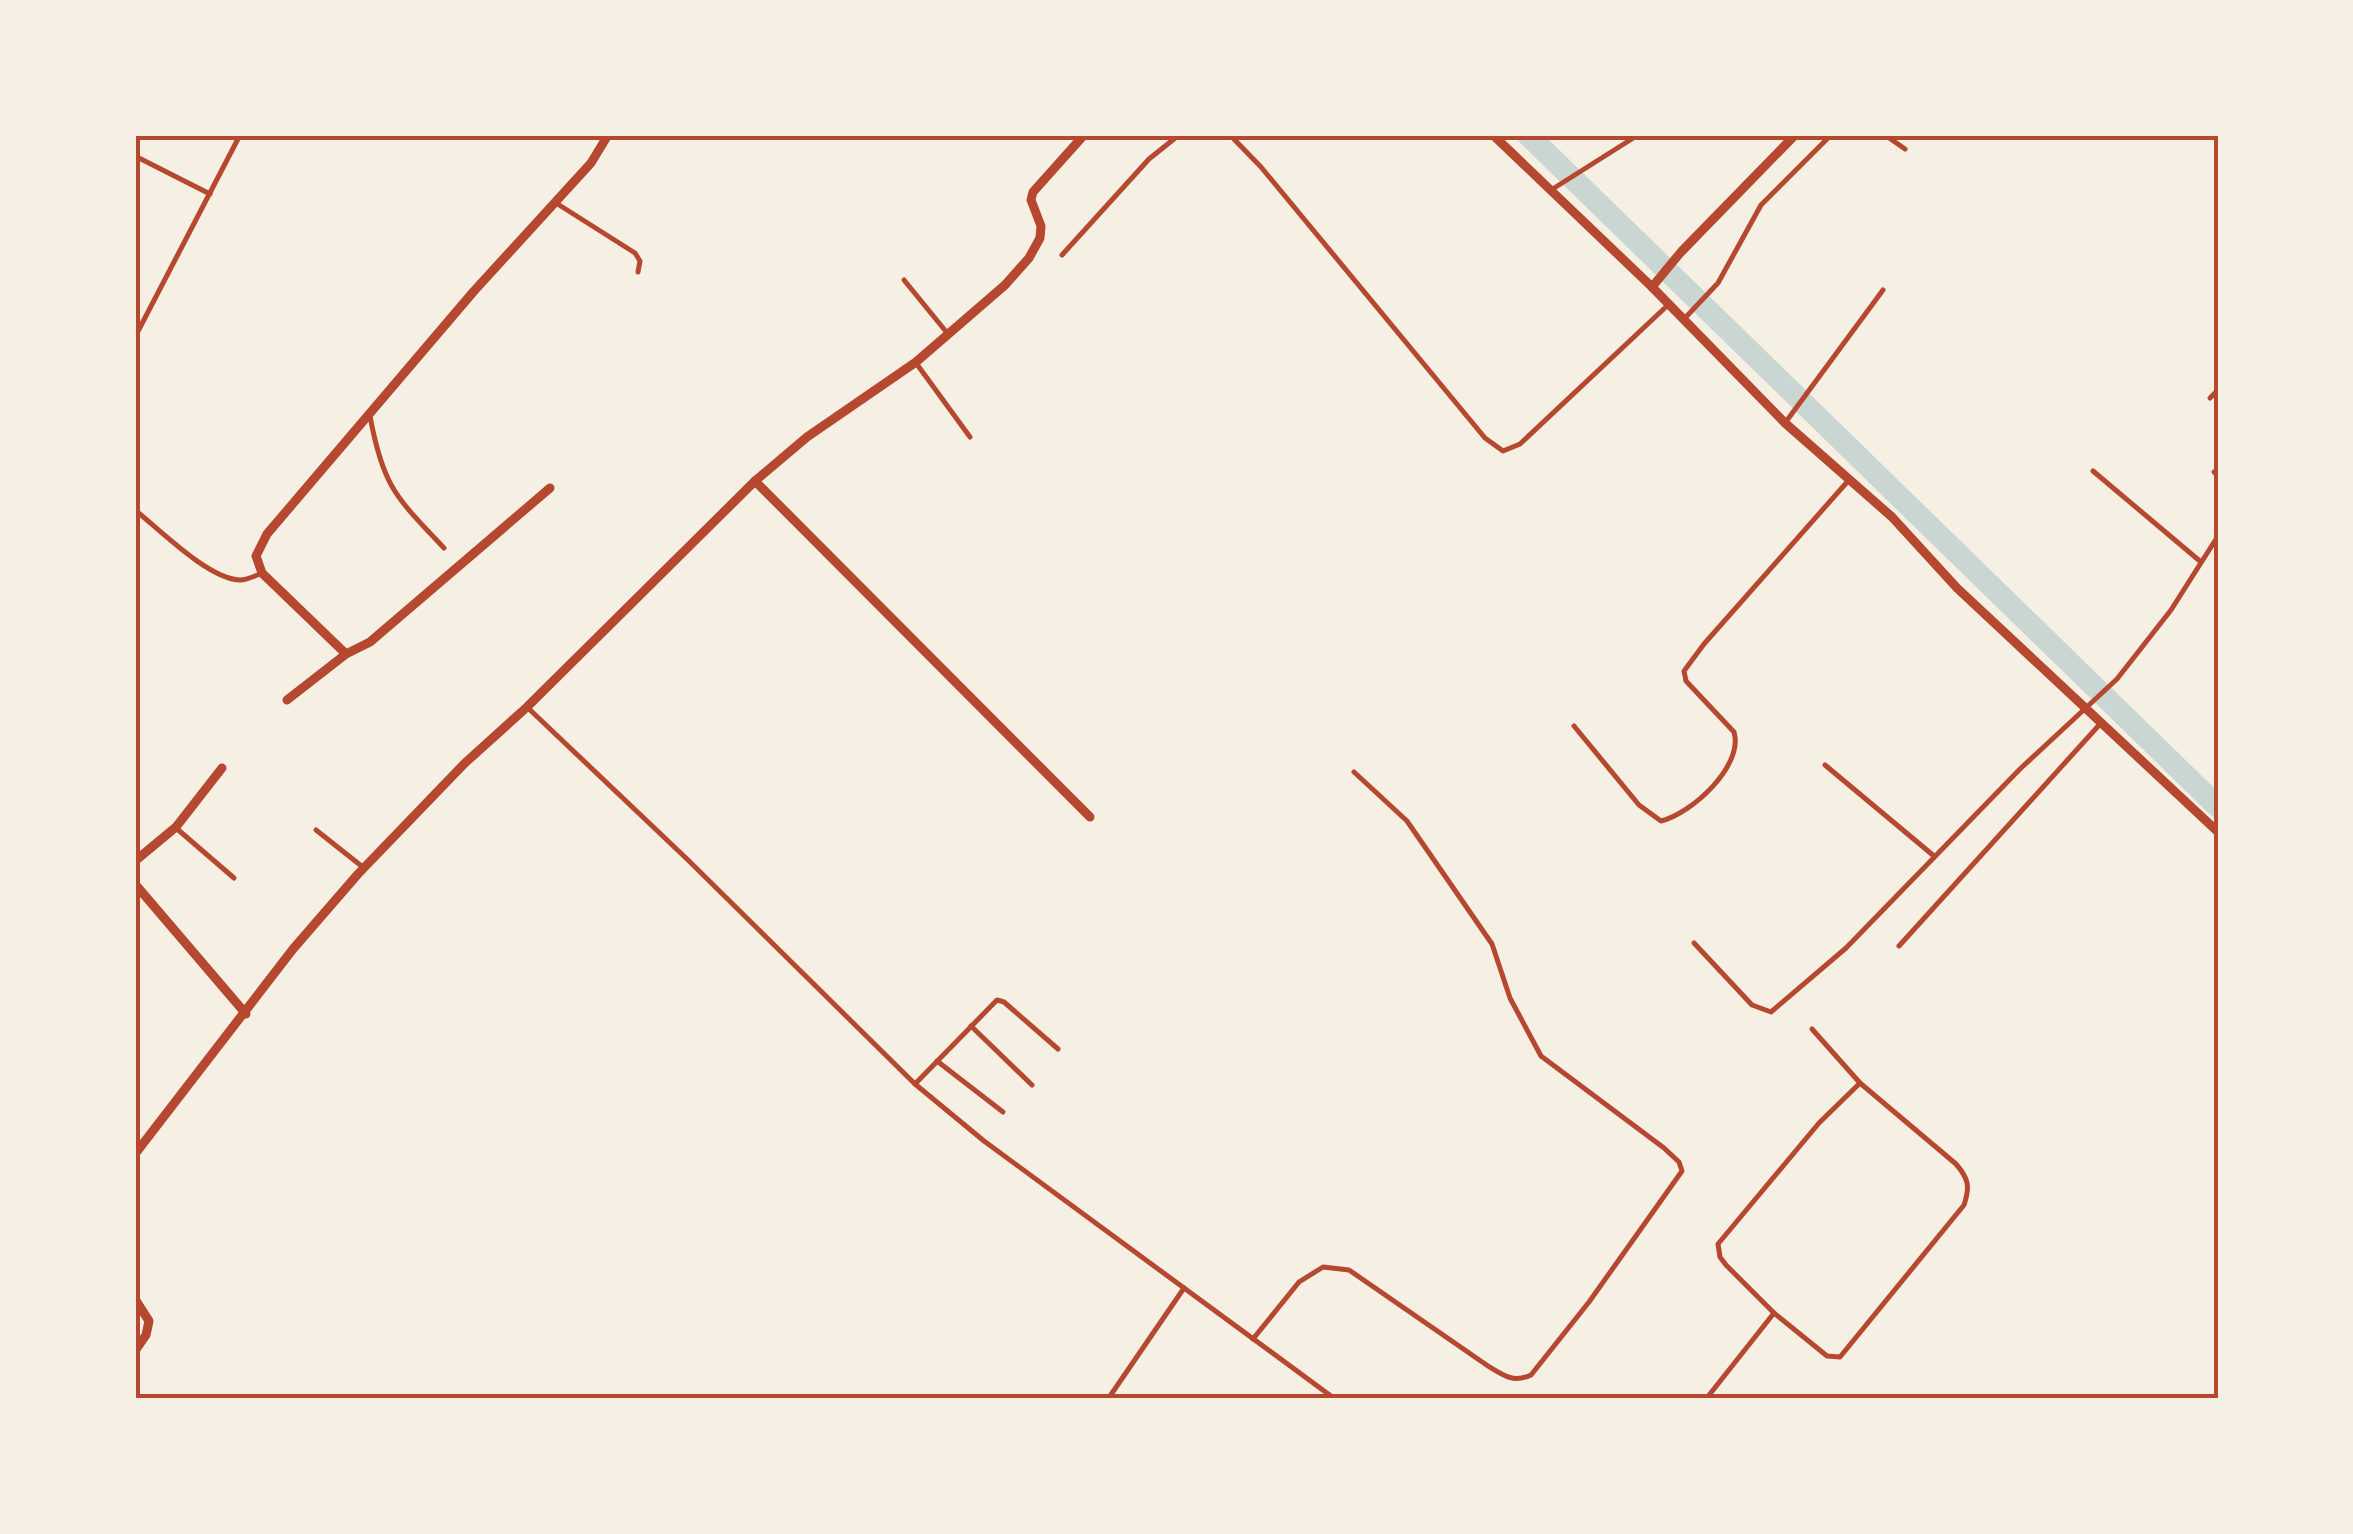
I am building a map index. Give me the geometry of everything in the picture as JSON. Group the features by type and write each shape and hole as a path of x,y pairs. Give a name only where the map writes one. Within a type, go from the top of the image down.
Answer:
{"street":[{"path":"346,654 262,573 256,556 267,534 474,292 591,163 608,135"},
{"path":"135,1154 293,948 465,763 527,708 756,481 807,438 916,362 1005,286 1029,258 1042,230 1032,195 1042,178 1084,135"},
{"path":"1494,135 1785,422 1892,517 1956,588 2218,832"},
{"path":"1652,287 1681,252 1796,135"},
{"path":"756,481 1090,816"},
{"path":"288,700 346,654 370,642 550,488"},
{"path":"135,861 176,827 222,768"},
{"path":"135,884 246,1014"},
{"path":"135,1299 149,1321 146,1335 135,1351"}],"lane":[{"path":"135,337 240,135"},
{"path":"1062,255 1149,159 1179,135"},
{"path":"1230,135 1262,167 1486,438 1503,451 1520,444 1669,304"},
{"path":"1550,190 1638,135"},
{"path":"1684,320 1718,282 1761,205 1831,135"},
{"path":"1885,135 1905,149"},
{"path":"135,156 210,194"},
{"path":"556,203 636,253 640,261 638,272"},
{"path":"904,280 948,334"},
{"path":"1785,422 1884,290"},
{"path":"916,362 970,437"},
{"path":"2210,398 2218,390"},
{"path":"370,416 386,482 444,548"},
{"path":"2093,471 2201,562"},
{"path":"1574,726 1639,805 1661,821 1677,818 1708,794 1733,756 1736,741 1734,732 1686,681 1684,671 1850,478"},
{"path":"135,510 203,565 243,580 262,573"},
{"path":"1694,943 1752,1005 1771,1012 1846,948 2134,660 2218,536"},
{"path":"527,708 915,1084 984,1141 1335,1399"},
{"path":"1899,946 2102,723"},
{"path":"1825,765 1935,857"},
{"path":"1253,1339 1299,1282 1323,1267 1348,1270 1488,1366 1520,1380 1531,1375 1589,1302 1682,1172 1679,1162 1664,1148 1541,1056 1510,998 1492,944 1407,821 1354,772"},
{"path":"176,827 234,878"},
{"path":"316,830 364,868"},
{"path":"915,1084 1000,1000 1058,1050"},
{"path":"971,1026 1032,1085"},
{"path":"1812,1029 1860,1082 1965,1174 1969,1184 1964,1205 1840,1357 1827,1356 1774,1313 1726,1265 1718,1244 1819,1123 1860,1082"},
{"path":"937,1061 1004,1112"},
{"path":"1108,1399 1184,1288"},
{"path":"1706,1399 1774,1313"},
{"path":"1319,1399 1324,1391"}],"waterway":[{"path":"1528,135 2218,807"}]}
